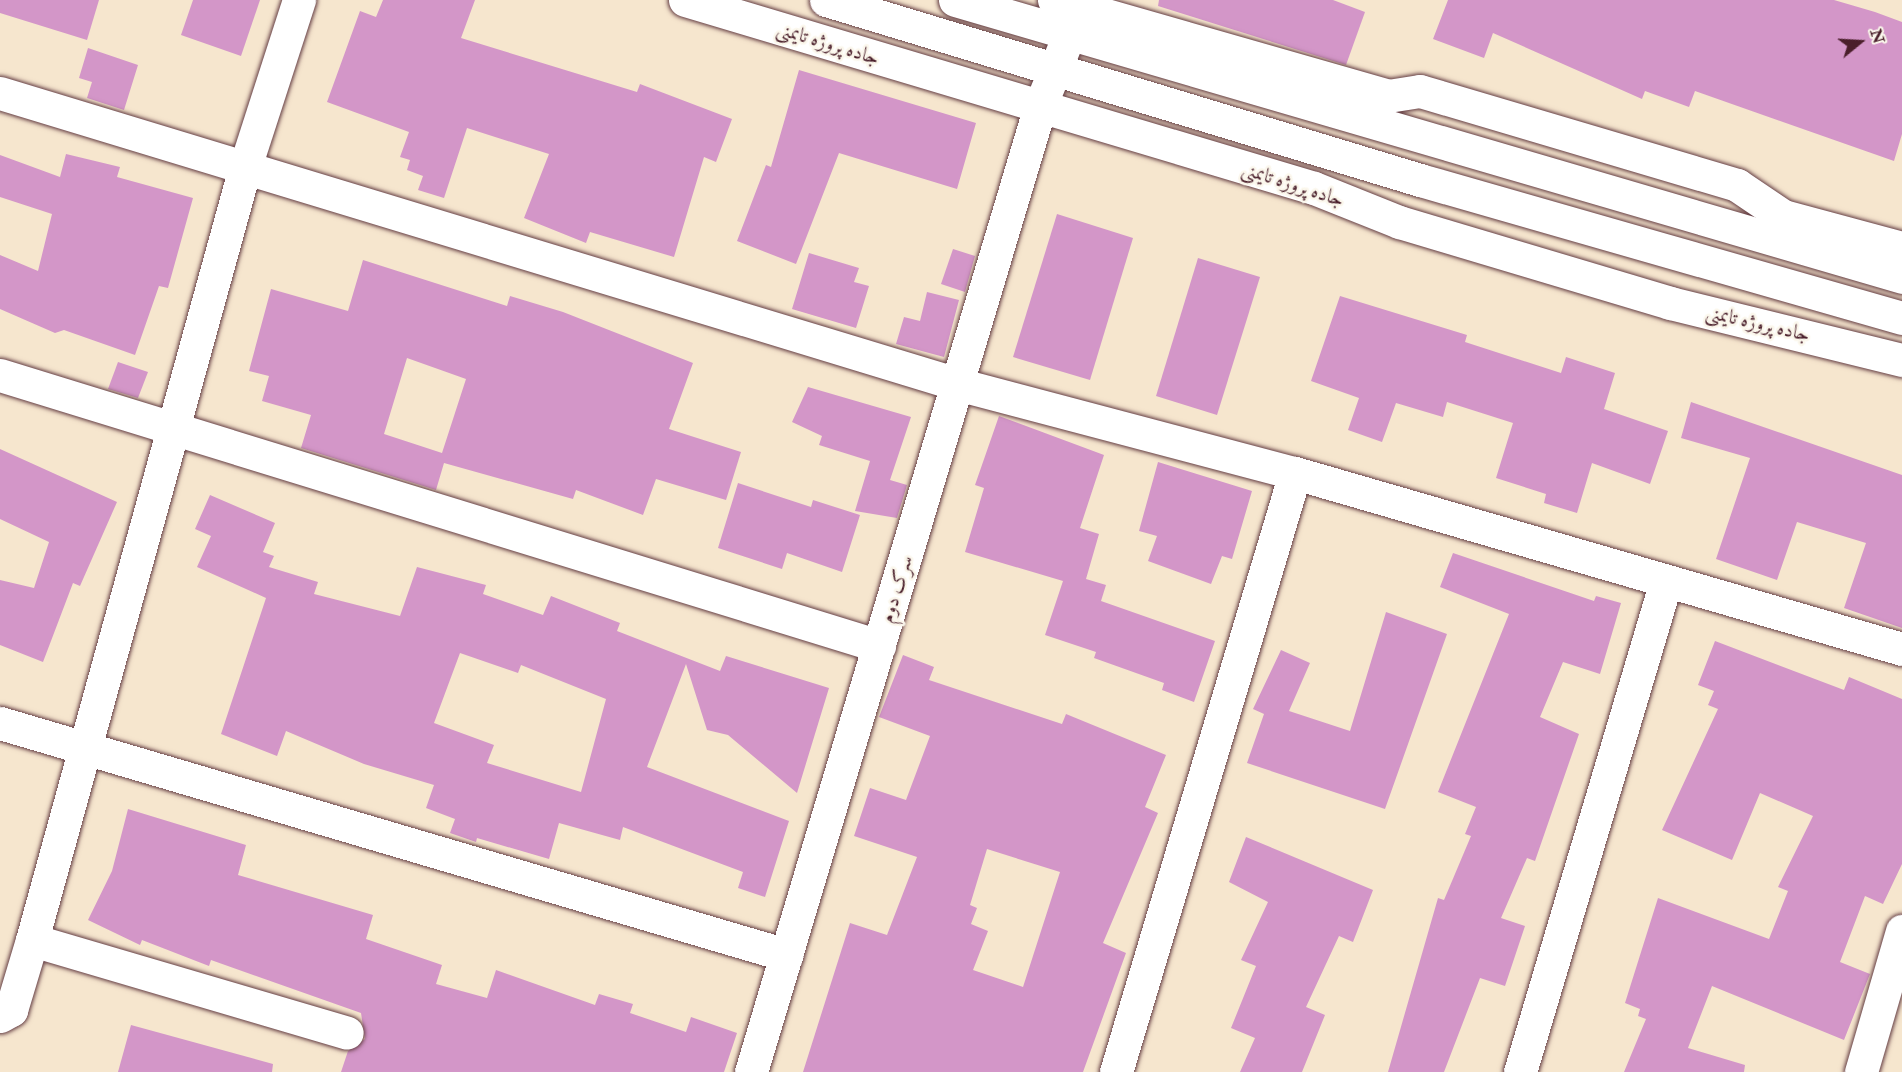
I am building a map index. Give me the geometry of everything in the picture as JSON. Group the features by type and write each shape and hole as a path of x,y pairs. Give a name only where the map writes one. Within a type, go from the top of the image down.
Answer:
{"street":[{"path":"0,1016 11,1010 32,940 245,167 299,0"},
{"name":"جاده پروژه تایمنی","path":"685,0 1040,106 1659,300 1902,360"},
{"name":"جاده پروژه تایمنی","path":"826,0 1902,318"},
{"path":"955,0 1072,11 1388,96 1420,91 1737,185 1783,216 1902,248"},
{"path":"1072,11 1902,277"},
{"name":"سرک دوم","path":"751,1072 1040,106 1059,70 1072,11"},
{"path":"0,93 957,384 1295,473 1902,649"},
{"path":"0,375 174,425 879,646"},
{"path":"1116,1072 1295,473"},
{"path":"1520,1072 1666,581"},
{"path":"0,723 786,955"},
{"path":"1861,1072 1902,931"},
{"path":"32,940 347,1034"}],"building":[{"path":"0,0 99,0 87,40 0,13"},
{"path":"193,0 260,0 241,56 181,35"},
{"path":"383,0 475,0 461,38 637,92 640,84 732,119 716,162 704,157 674,257 590,232 586,243 524,218 549,154 467,128 444,198 418,190 423,176 407,170 410,160 400,157 409,132 327,102 360,11 376,17"},
{"path":"1159,0 1333,0 1365,12 1346,65 1158,6"},
{"path":"1448,0 1834,0 1875,12 1902,22 1902,134 1894,161 1695,91 1689,107 1645,91 1642,99 1493,33 1484,58 1433,39"},
{"path":"88,48 138,65 124,110 87,98 92,82 79,78"},
{"path":"799,70 976,123 957,189 839,153 796,264 737,241 766,165 771,167"},
{"path":"66,154 120,167 117,177 193,198 168,288 159,286 135,355 64,330 55,333 0,309 0,255 38,271 52,214 0,197 0,155 60,177"},
{"path":"1057,214 1133,238 1090,380 1013,357"},
{"path":"953,249 975,256 965,292 941,284"},
{"path":"809,253 859,268 854,282 869,286 856,328 792,309"},
{"path":"1198,258 1260,277 1217,415 1156,396"},
{"path":"363,260 507,306 510,296 563,312 693,363 669,429 741,452 726,500 656,479 643,515 576,490 573,499 444,463 436,490 301,448 311,415 262,401 269,376 249,371 271,289 348,311","holes":["407,358 466,379 442,453 384,434"]},
{"path":"927,292 959,300 944,357 896,344 904,317 920,321"},
{"path":"1340,296 1467,335 1465,342 1561,373 1566,357 1615,373 1604,409 1668,431 1650,484 1592,463 1577,513 1544,503 1546,494 1496,478 1513,423 1447,402 1443,417 1396,403 1382,442 1348,430 1359,398 1311,381"},
{"path":"118,362 148,372 138,398 108,389"},
{"path":"808,387 911,417 890,480 907,485 897,518 855,511 870,461 819,445 822,436 792,422"},
{"path":"1691,402 1902,475 1902,628 1844,608 1866,543 1797,522 1777,580 1716,559 1750,458 1681,438"},
{"path":"999,416 1104,455 1080,528 1099,534 1086,579 1106,585 1101,601 1215,641 1194,702 1162,690 1164,683 1094,658 1096,652 1045,635 1063,581 965,552 984,488 975,485"},
{"path":"0,449 117,502 80,586 73,583 43,662 0,645 0,580 34,588 49,542 0,519"},
{"path":"1158,462 1252,491 1232,559 1222,556 1211,584 1148,561 1157,536 1139,531"},
{"path":"738,483 811,507 813,500 860,515 842,572 787,553 782,569 718,548"},
{"path":"210,495 275,523 263,552 274,556 269,567 318,582 314,594 400,616 417,567 486,585 483,594 543,615 551,596 620,623 617,631 720,671 726,656 829,688 797,793 728,735 707,730 686,664 647,767 789,821 765,897 738,888 743,872 623,827 620,840 559,823 549,859 477,838 476,842 450,833 455,819 426,808 434,785 364,764 286,731 277,756 221,734 266,598 197,567 211,536 195,529","holes":["460,653 518,673 521,665 606,699 581,792 487,763 494,745 434,723"]},
{"path":"1453,553 1594,601 1596,596 1621,603 1600,674 1563,662 1540,717 1579,734 1535,861 1527,858 1501,918 1525,926 1505,986 1480,978 1444,1072 1388,1072 1438,898 1444,900 1471,836 1465,834 1476,807 1438,792 1509,614 1440,587"},
{"path":"1386,612 1447,634 1385,809 1247,763 1264,714 1253,709 1281,650 1310,663 1289,711 1350,731"},
{"path":"1715,641 1844,690 1849,677 1902,699 1902,864 1883,904 1865,896 1840,962 1870,974 1844,1040 1712,986 1688,1048 1745,1065 1744,1072 1624,1072 1646,1019 1638,1016 1640,1009 1625,1003 1658,898 1769,939 1788,891 1778,887 1813,816 1760,793 1732,860 1662,830 1718,709 1708,705 1714,691 1698,685"},
{"path":"903,655 934,667 929,680 1062,724 1066,714 1166,755 1145,807 1158,813 1103,943 1126,953 1083,1072 803,1072 850,923 887,935 917,857 854,836 870,788 906,800 930,736 879,717","holes":["987,849 1060,872 1023,987 973,970 988,931 971,924 977,908 970,905"]},
{"path":"128,809 246,845 238,875 373,915 366,939 442,965 436,984 487,998 496,970 595,1005 599,994 633,1004 630,1013 686,1032 691,1017 737,1033 724,1072 341,1072 348,1051 365,1039 361,1013 211,960 209,966 142,940 140,945 88,920 112,871"},
{"path":"1246,837 1373,890 1353,942 1339,936 1306,1007 1325,1015 1302,1072 1240,1072 1255,1038 1231,1028 1256,966 1241,960 1268,902 1229,882"},
{"path":"131,1025 273,1064 272,1072 118,1072"}]}
